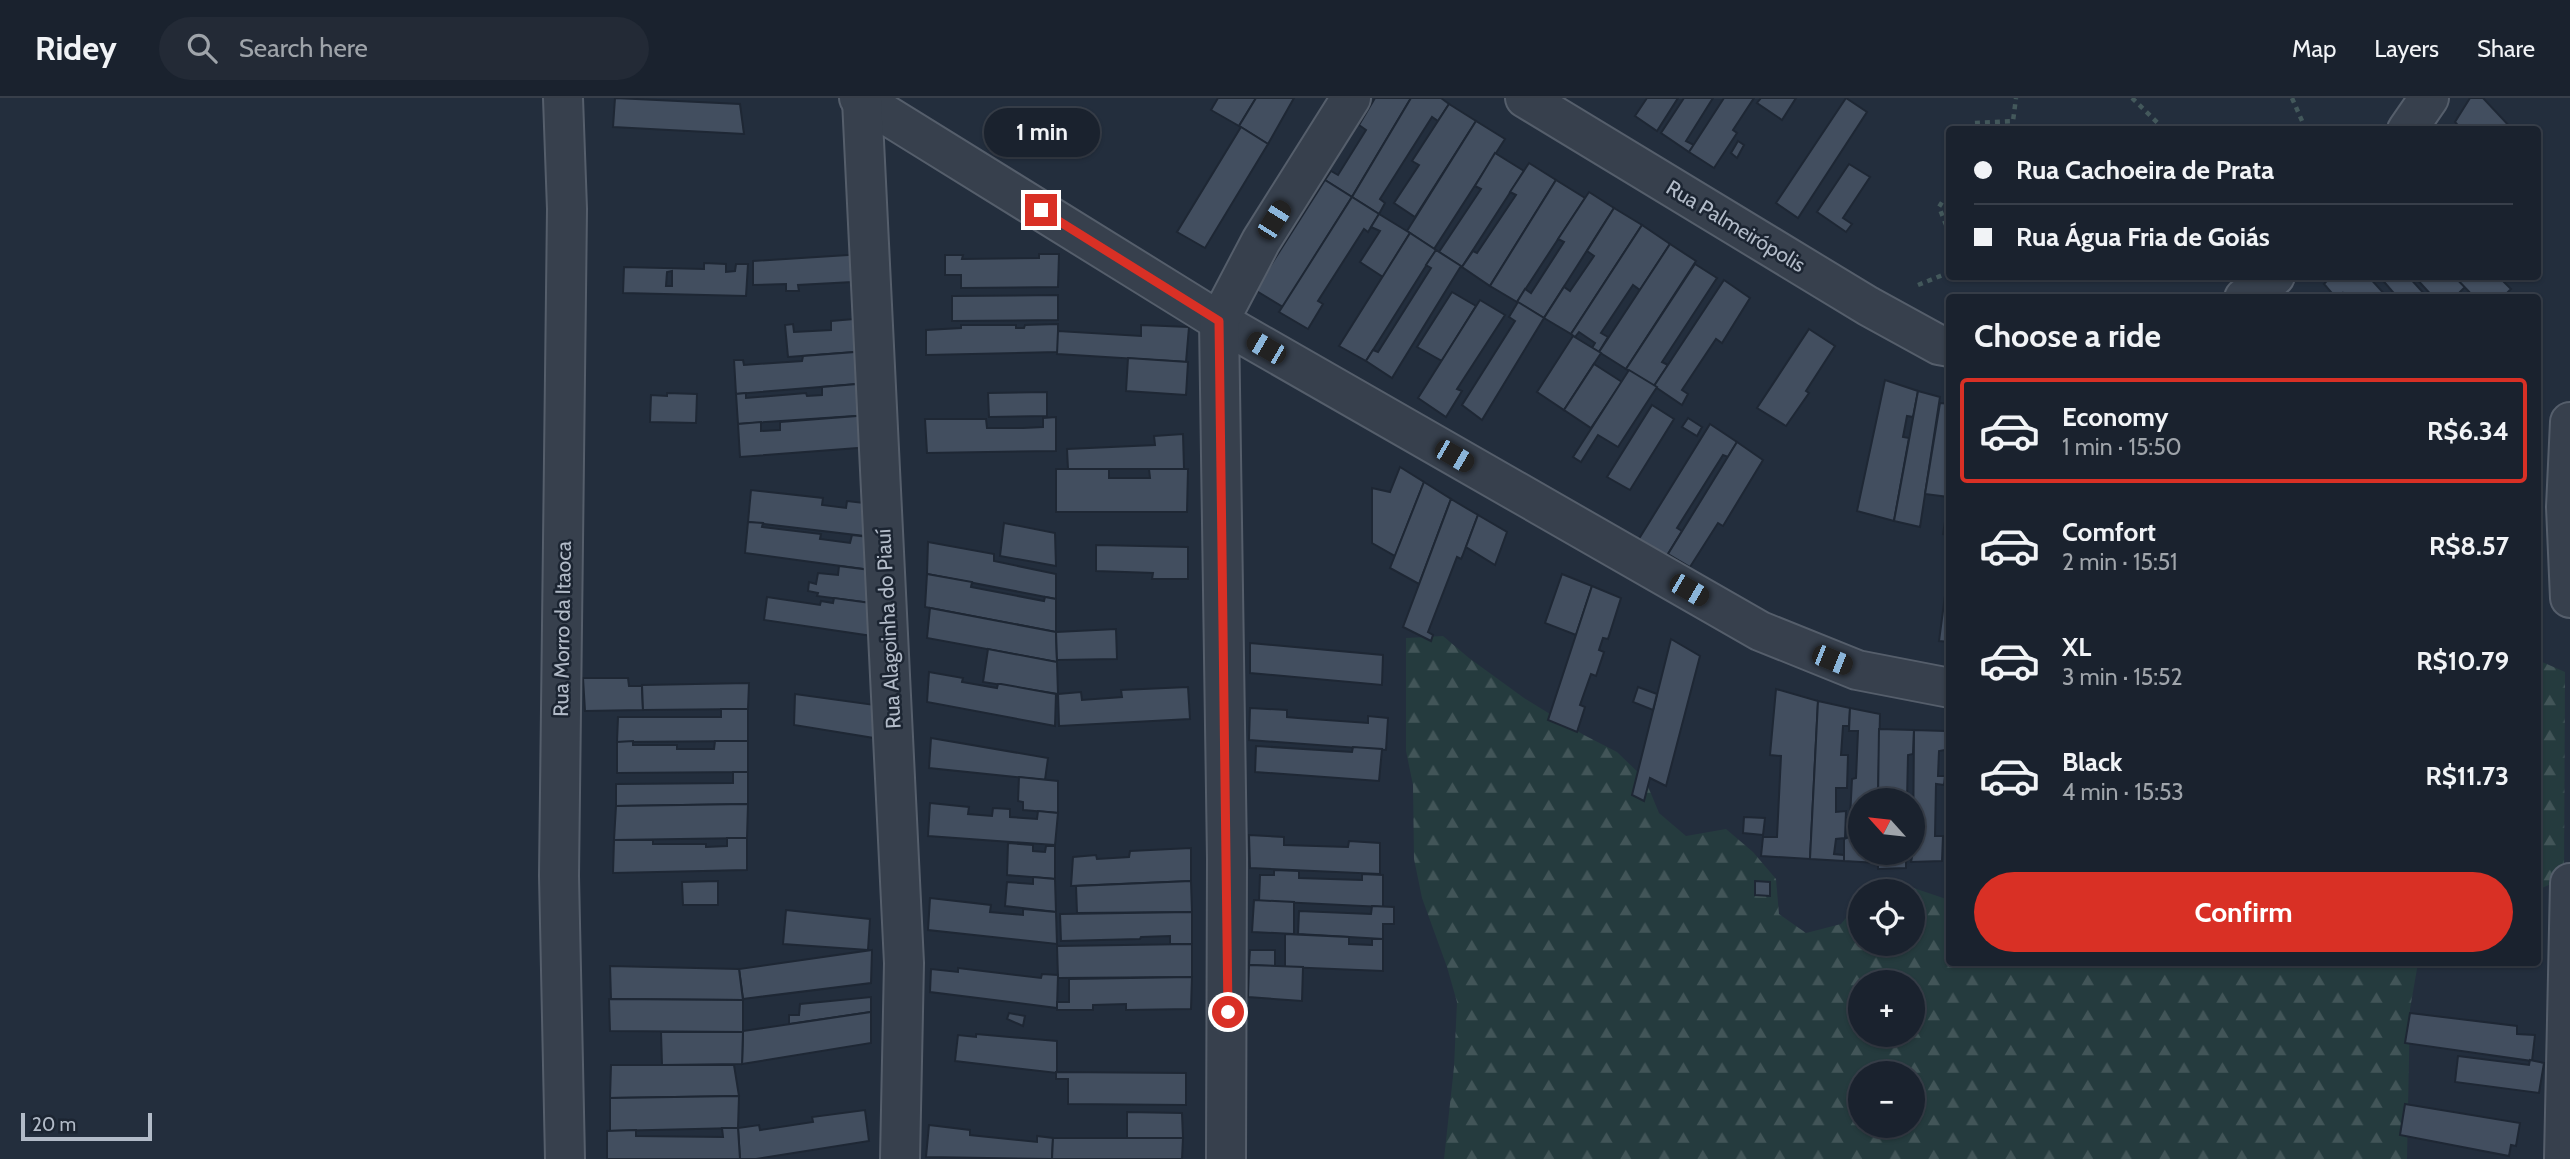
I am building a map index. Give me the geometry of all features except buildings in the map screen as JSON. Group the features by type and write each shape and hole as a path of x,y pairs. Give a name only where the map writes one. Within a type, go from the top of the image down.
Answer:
{"street":[{"name":"Rua Morro da Itaoca","path":"563,98 567,209 559,876 565,1159"},
{"path":"1226,1159 1227,859 1219,321 1261,241 1351,98"},
{"name":"Rua Palmeirópolis","path":"1525,98 1868,306 1946,346"},
{"path":"2410,126 2429,98"},
{"path":"860,99 1219,321 1760,631 1857,670 1946,687"},
{"name":"Rua Alagoinha do Piauí","path":"860,99 904,963 900,1159"},
{"path":"2250,294 2269,280"},
{"path":"2570,422 2552,514 2570,598"},
{"path":"2564,1159 2570,883"}],"path":[{"path":"1971,126 1973,123 2013,121 2016,98"},
{"path":"2132,98 2161,126"},
{"path":"2292,98 2304,126"},
{"path":"1946,199 1940,207 1946,224"}],"green space":[{"path":"1443,636 1524,698 1617,752 1645,779 1659,813 1686,836 1726,829 1753,852 1776,879 1779,914 1806,933 1841,924 1848,916 1848,956 1925,956 1925,892 1946,899 1946,966 2417,966 2410,1009 2407,1159 1444,1159 1454,1067 1457,1002 1422,898 1414,859 1413,785 1406,751 1406,638"},
{"path":"2541,661 2565,672 2564,878 2541,889"}],"route":[{"path":"1041,210 1219,321 1228,1012"}]}
